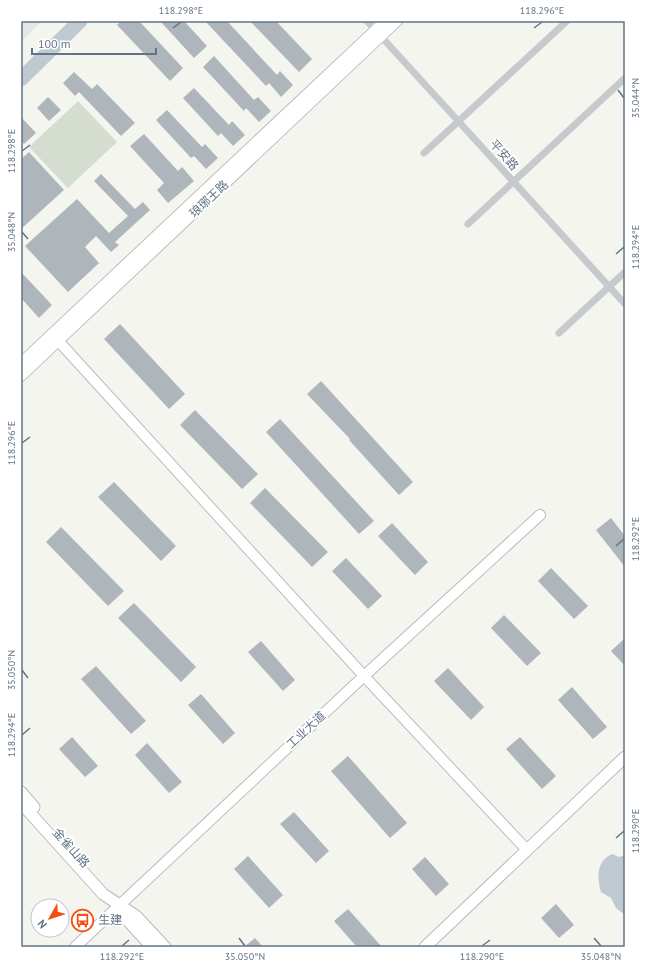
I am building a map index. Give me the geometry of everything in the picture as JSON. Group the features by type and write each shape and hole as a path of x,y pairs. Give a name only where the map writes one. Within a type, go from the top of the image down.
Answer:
{"main road":[{"name":"琅琊王路","path":"378,33 384,21"},
{"name":"琅琊王路","path":"21,376 56,337 378,33 397,21"},
{"name":"琅琊王路","path":"21,363 56,337"},
{"path":"56,337 364,676 527,850"},
{"name":"工业大道","path":"75,947 118,905 364,676 540,515"},
{"path":"425,947 625,756"},
{"name":"金雀山路","path":"21,792 108,890 129,922 152,947"},
{"name":"金雀山路","path":"21,803 103,894 136,916 165,947"}],"street":[{"name":"平安路","path":"367,21 625,304"},
{"path":"424,153 458,120 568,21"},
{"path":"468,224 625,78"},
{"path":"559,333 625,272"}],"shaded area":[{"path":"21,21 41,21 21,43"},
{"path":"78,101 117,142 68,188 29,147"},
{"path":"612,854 619,857 625,855 625,915 616,908 611,898 601,892 599,881 600,865"}],"building":[{"path":"121,21 139,21 183,68 170,81 117,25"},
{"path":"160,21 184,21 207,46 194,58"},
{"path":"205,21 227,21 277,75 280,71 293,85 281,97 269,83 266,86"},
{"path":"250,21 276,21 312,59 299,72"},
{"path":"214,56 254,100 258,97 271,111 259,122 246,108 244,111 203,67"},
{"path":"74,72 92,89 97,84 135,123 121,136 79,92 75,96 63,83"},
{"path":"194,88 229,125 232,121 245,135 233,146 221,133 218,136 183,98"},
{"path":"48,97 61,110 49,121 37,108"},
{"path":"167,110 202,147 205,144 218,158 206,169 194,156 191,158 156,120"},
{"path":"21,117 36,133 24,144 21,141"},
{"path":"144,134 178,171 182,167 194,181 168,203 157,190 164,183 130,146"},
{"path":"29,152 64,190 21,229 21,159"},
{"path":"101,174 135,209 143,202 150,210 115,242 119,245 111,252 96,236 85,247 99,263 68,292 25,246 77,199 109,233 128,216 94,181"},
{"path":"21,272 52,305 39,318 21,298"},
{"path":"120,324 185,394 169,409 104,339"},
{"path":"321,381 413,482 399,495 349,440 350,439 307,394"},
{"path":"195,410 258,474 242,489 180,425"},
{"path":"280,419 374,521 359,534 266,432"},
{"path":"114,482 176,546 161,561 98,497"},
{"path":"265,488 328,552 312,567 250,503"},
{"path":"611,518 625,536 625,567 596,530"},
{"path":"392,523 428,562 415,575 378,536"},
{"path":"61,527 124,591 108,606 46,542"},
{"path":"346,558 382,596 368,609 332,571"},
{"path":"551,568 588,606 574,619 538,581"},
{"path":"134,603 196,667 181,682 118,618"},
{"path":"504,615 541,653 527,666 491,628"},
{"path":"625,638 625,666 611,651"},
{"path":"261,641 295,680 283,691 248,652"},
{"path":"96,666 146,721 131,734 81,679"},
{"path":"448,668 484,707 471,720 434,681"},
{"path":"572,687 607,727 593,739 558,700"},
{"path":"201,694 235,733 223,744 188,705"},
{"path":"72,737 98,766 85,777 59,749"},
{"path":"520,737 556,776 542,789 506,749"},
{"path":"147,743 182,782 169,793 135,755"},
{"path":"348,756 407,823 390,838 331,771"},
{"path":"294,812 329,851 316,863 280,824"},
{"path":"248,856 283,895 269,908 234,869"},
{"path":"425,857 449,884 436,896 412,869"},
{"path":"556,904 574,925 559,938 541,918"},
{"path":"348,909 382,947 357,947 334,921"},
{"path":"255,938 263,947 244,947"}],"waterway":[{"path":"21,79 80,21"}],"place":[{"name":"生建","path":"83,920"}]}
